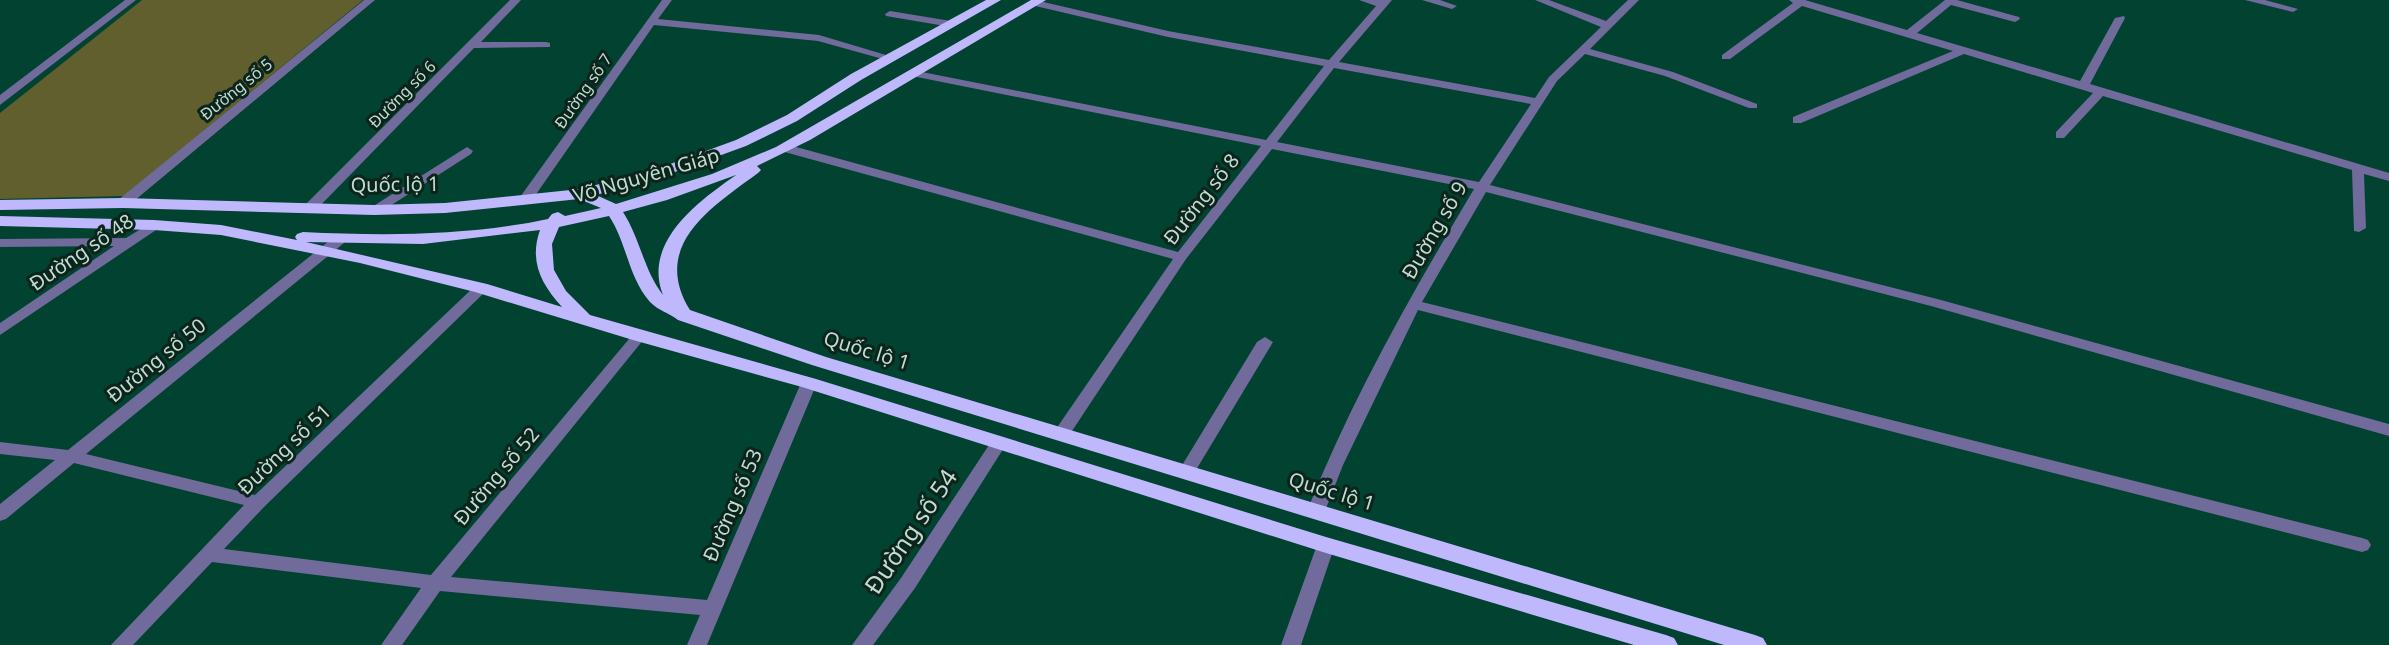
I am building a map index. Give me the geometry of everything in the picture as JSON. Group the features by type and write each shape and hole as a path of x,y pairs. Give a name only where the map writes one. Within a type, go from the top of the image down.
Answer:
{"highway":[{"name":"Võ Nguyên Giáp","path":"581,194 656,174 741,143 792,118 890,58 995,0"},
{"name":"Võ Nguyên Giáp","path":"221,230 339,240 463,235 553,222 613,210 705,181 779,151 917,74 1037,2"},
{"path":"684,315 669,288 667,264 672,242 710,203 779,151"},
{"name":"Quốc lộ 1","path":"0,205 123,204 374,210 445,208 581,194"},
{"path":"589,321 561,298 544,269 545,240 553,222 581,194 613,210"},
{"name":"Quốc lộ 1","path":"613,210 632,249 645,286 654,298 668,309 819,361 1755,645"},
{"path":"0,222 154,225 221,230 325,251 481,288 639,336 809,383 1326,545 1666,645"}],"street":[{"path":"0,101 131,0"},
{"name":"Đường số 5","path":"123,204 370,0"},
{"name":"Đường số 6","path":"309,209 474,45 516,0"},
{"name":"Đường số 7","path":"525,200 667,0"},
{"path":"1364,0 1385,2"},
{"path":"1427,0 1452,6"},
{"path":"1540,0 1606,25"},
{"name":"Đường số 9","path":"1316,511 1334,465 1413,304 1482,187 1553,79 1634,0"},
{"path":"2250,0 2294,9"},
{"path":"1726,57 1798,1 2389,177"},
{"path":"1909,34 1950,1 2015,19"},
{"path":"1037,2 1168,34 1539,102"},
{"name":"Đường số 8","path":"1062,433 1181,257 1332,63 1385,2"},
{"path":"890,14 951,24"},
{"path":"2083,86 2120,18"},
{"path":"652,22 819,38 890,58"},
{"path":"474,45 546,45"},
{"path":"1581,50 1669,75 1753,106"},
{"path":"1797,120 1964,50"},
{"path":"917,74 1482,187 1925,300 2389,430"},
{"path":"2060,135 2102,91"},
{"path":"779,151 1181,257"},
{"path":"374,210 466,152"},
{"path":"2358,168 2359,228"},
{"name":"Đường số 48","path":"0,330 154,225"},
{"name":"Đường số 50","path":"0,514 339,240"},
{"path":"0,243 129,242"},
{"name":"Đường số 51","path":"121,645 258,502 481,288"},
{"path":"1413,304 2362,545"},
{"name":"Đường số 52","path":"391,645 435,583 639,336"},
{"path":"1187,471 1265,342"},
{"name":"Đường số 53","path":"697,645 809,383"},
{"name":"Đường số 54","path":"862,645 908,583 999,443"},
{"path":"0,448 70,456 258,502"},
{"path":"1291,645 1326,545"},
{"path":"208,555 435,583 712,608"}],"shaded area":[{"path":"142,0 363,0 124,196 0,199 0,113"}]}
